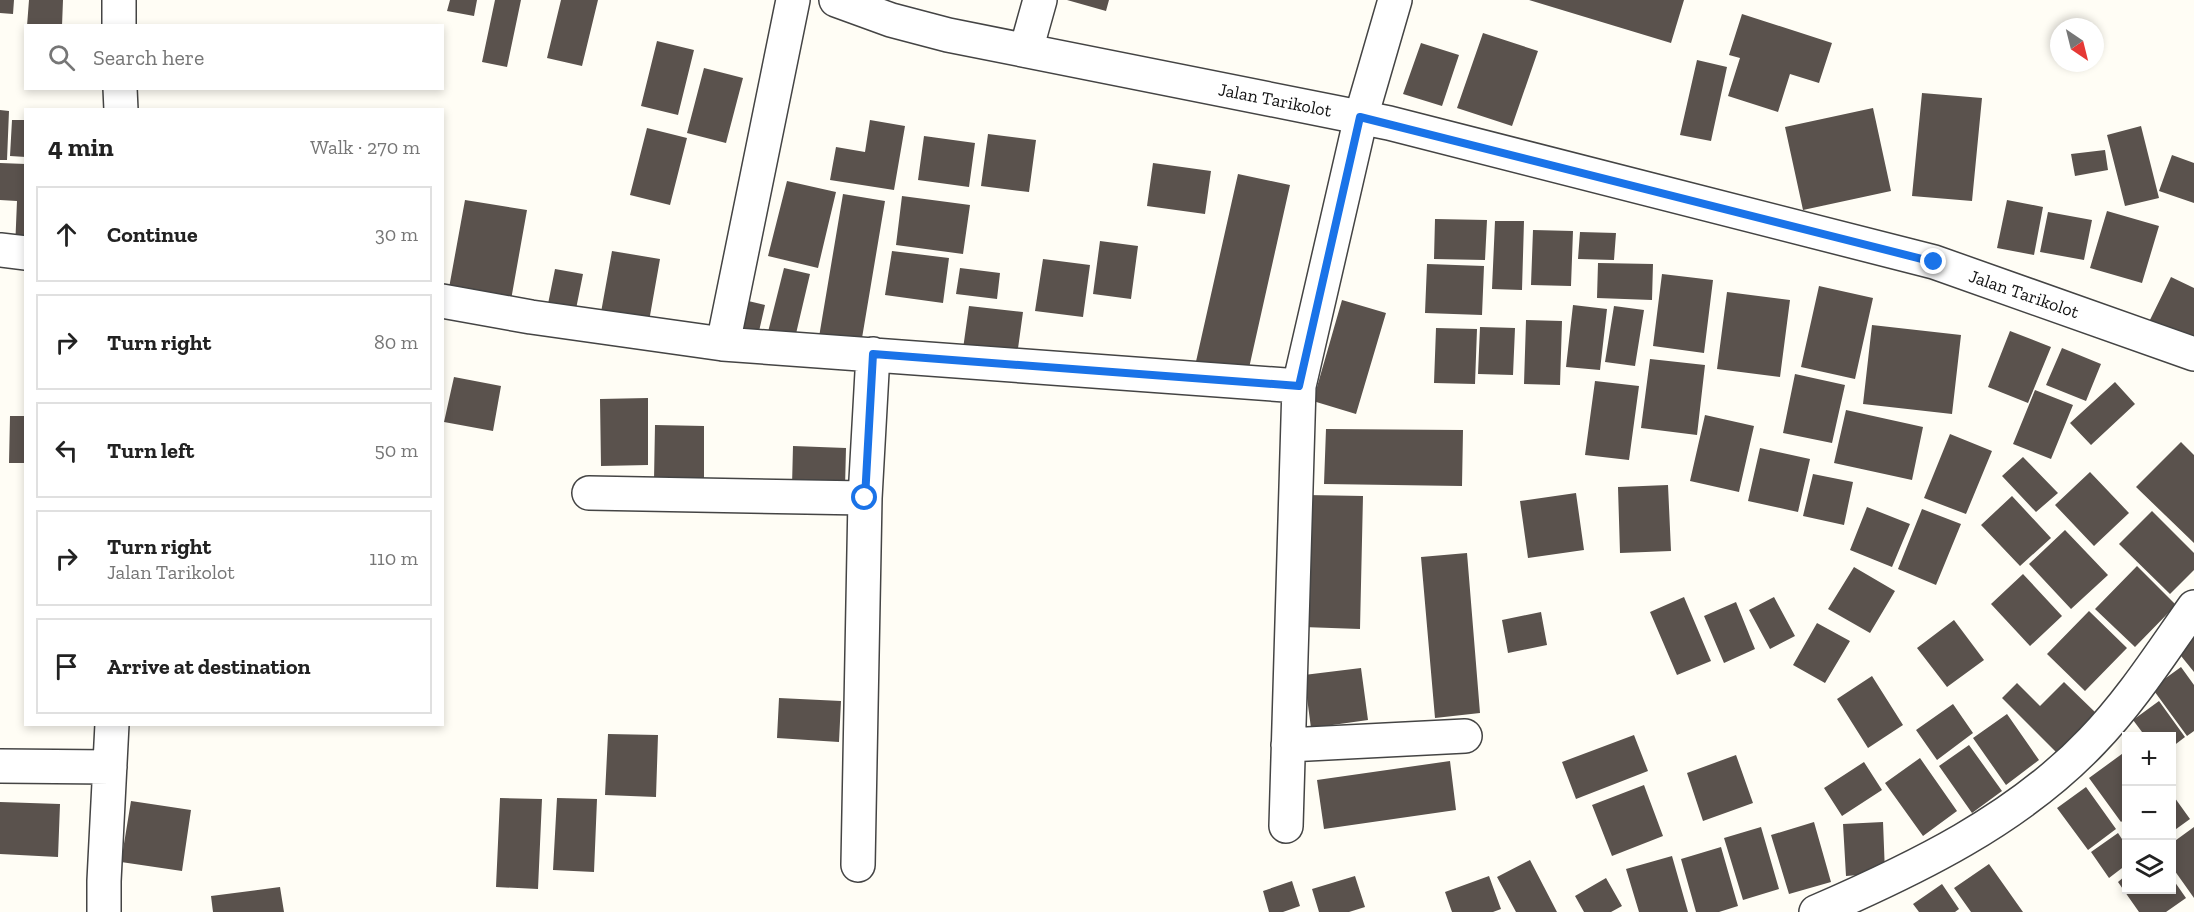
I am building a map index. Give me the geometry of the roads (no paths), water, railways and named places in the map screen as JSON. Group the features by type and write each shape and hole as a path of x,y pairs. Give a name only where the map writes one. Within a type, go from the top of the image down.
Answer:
{"street":[{"path":"119,0 120,24"},
{"path":"723,344 793,0"},
{"name":"Jalan Tarikolot","path":"836,0 891,20 948,35 1360,117 1934,262 2194,354"},
{"path":"1026,50 1040,0"},
{"path":"1286,826 1299,386 1360,117 1395,0"},
{"path":"120,90 121,108"},
{"path":"0,250 24,253"},
{"path":"444,301 531,317 723,344 1299,386"},
{"path":"858,865 865,498 873,354"},
{"path":"589,493 865,498"},
{"path":"1816,912 1908,872 2022,802 2056,775 2093,740 2145,676 2194,607"},
{"path":"104,912 112,726"},
{"path":"1288,745 1466,736"},
{"path":"0,766 110,767"}]}
